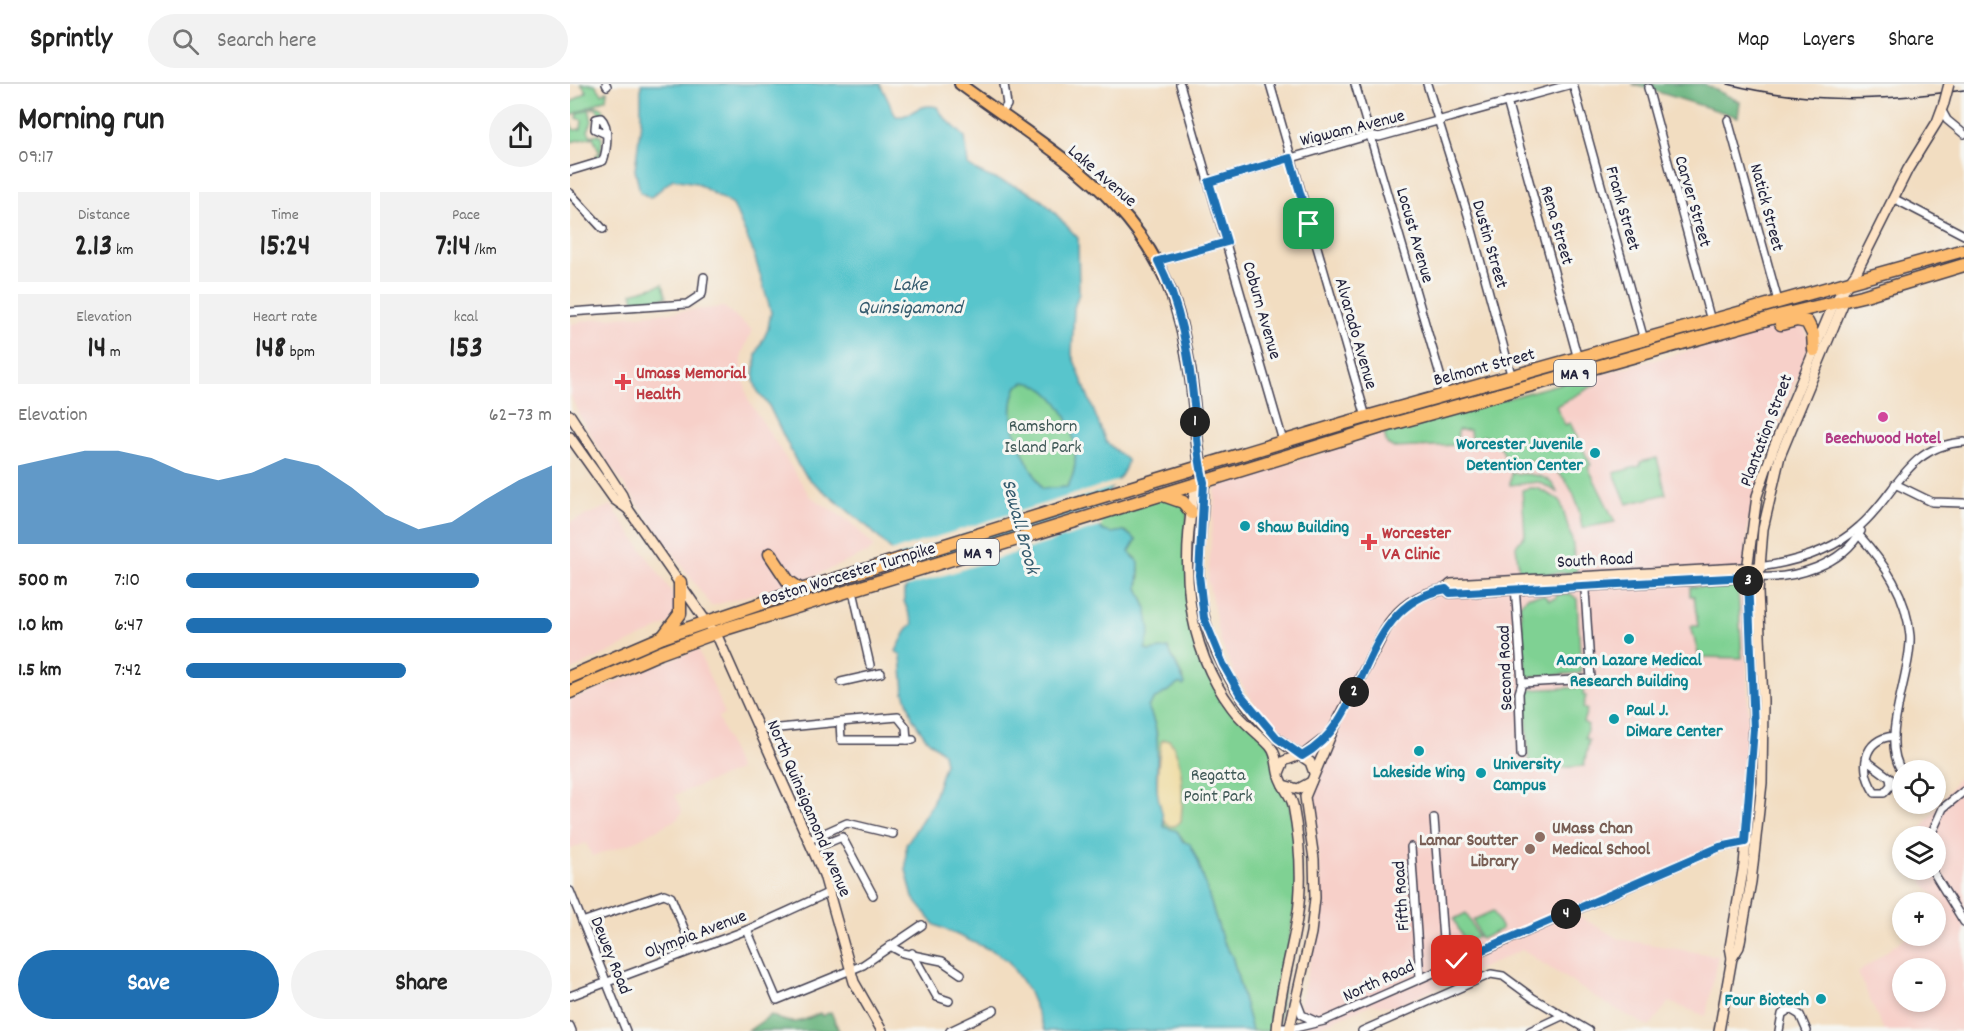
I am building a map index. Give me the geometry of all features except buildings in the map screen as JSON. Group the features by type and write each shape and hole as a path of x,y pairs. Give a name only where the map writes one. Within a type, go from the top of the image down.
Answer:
{"highway":[{"name":"Belmont Street","path":"1153,482 1366,417 1964,250"},
{"name":"Belmont Street","path":"1163,495 1378,428 1964,265"},
{"path":"1684,343 1700,346 1801,320 1812,329 1814,350"},
{"name":"Boston Worcester Turnpike","path":"712,628 801,590 1153,482"},
{"path":"1163,495 1183,502 1192,513"},
{"name":"Boston Worcester Turnpike","path":"712,628 856,590 1163,495"},
{"path":"770,554 788,581 801,590"},
{"path":"663,637 680,614 680,582"},
{"name":"MA 9","path":"570,677 663,637 712,628"},
{"name":"MA 9","path":"570,692 712,628"}],"main road":[{"name":"Lake Avenue","path":"960,84 1104,192 1133,223 1158,261 1173,297 1184,335 1194,404 1200,484"},
{"name":"Plantation Street","path":"1750,842 1754,729 1748,572 1753,518 1761,483 1814,350 1943,107 1949,84"},
{"name":"Plantation Street","path":"1719,1031 1732,958 1730,947 1750,842 1763,744 1759,572 1762,529 1779,460 1840,301"},
{"path":"570,415 617,486 628,509"},
{"path":"570,437 614,499 628,509"},
{"path":"1200,484 1192,513 1188,581 1199,643 1211,674 1227,702 1249,728 1272,748 1281,780 1293,805 1299,855 1297,921 1279,1004 1277,1029"},
{"path":"1200,484 1199,575 1204,618 1237,690 1277,738 1310,762 1313,777 1298,789 1281,780"},
{"name":"North Quinsigamond Avenue","path":"628,509 712,628 811,845 830,892 850,970 882,1031"},
{"name":"South Road","path":"1289,1030 1313,916 1315,888 1313,853 1305,804 1313,777 1333,730 1394,617 1413,599 1446,589 1451,584 1515,585 1759,572"},
{"name":"South Road","path":"1301,755 1319,745 1333,730"},
{"path":"1281,780 1284,761 1301,755"},
{"path":"1299,855 1313,853"}],"street":[{"path":"1001,114 1007,105 1004,84"},
{"name":"Coburn Avenue","path":"1180,84 1284,441"},
{"name":"Alvarado Avenue","path":"1270,84 1366,417"},
{"name":"Locust Avenue","path":"1355,84 1446,395"},
{"name":"Dustin Street","path":"1427,84 1439,119 1512,378"},
{"name":"Wigwam Avenue","path":"1209,182 1370,135 1379,137 1573,84"},
{"name":"Frank Street","path":"1573,84 1644,340"},
{"name":"Carver Street","path":"1648,88 1711,321"},
{"name":"Rena Street","path":"1507,101 1578,358"},
{"path":"1943,107 1947,120 1964,134"},
{"name":"Natick Street","path":"1728,120 1778,301"},
{"path":"570,171 603,161 606,134"},
{"path":"570,193 603,229"},
{"path":"1893,198 1964,236"},
{"path":"1158,261 1227,242"},
{"path":"570,312 687,304 702,294 704,277"},
{"path":"1759,572 1783,576 1819,567 1839,555 1859,535 1868,519 1895,484 1925,453 1946,445 1964,442"},
{"path":"1895,484 1932,502 1964,503"},
{"path":"1759,572 1811,555 1847,536 1868,519"},
{"path":"1859,535 1891,577 1901,597 1908,622 1908,664 1894,736 1897,760"},
{"path":"1522,684 1591,679 1584,581"},
{"name":"Second Road","path":"1515,585 1522,684 1519,693 1521,755"},
{"path":"856,590 870,665"},
{"path":"841,682 881,673"},
{"path":"759,730 840,722 898,717 906,728 910,740 841,740 840,722"},
{"path":"1867,761 1890,778 1890,787 1884,793 1877,795 1868,784 1865,770 1867,761 1874,741 1894,736"},
{"path":"1946,805 1964,791"},
{"path":"1434,818 1445,966"},
{"path":"811,845 819,836 847,823 893,834"},
{"path":"819,836 823,844"},
{"path":"811,845 823,844 842,837 873,895"},
{"name":"North Road","path":"1277,1029 1289,1030 1320,1022 1720,847 1750,842"},
{"name":"Fifth Road","path":"1411,847 1420,978"},
{"path":"1938,880 1964,922"},
{"name":"Dewey Road","path":"570,891 626,1031"},
{"name":"Olympia Avenue","path":"570,996 747,930 830,892"},
{"path":"582,922 664,894 673,900 693,950"},
{"path":"747,930 777,1000 869,962 922,925"},
{"path":"890,946 903,953 912,953 942,961 961,974"},
{"path":"912,953 937,997 949,1001"},
{"path":"1362,1031 1491,974 1503,976 1562,1016 1589,1031"},
{"path":"1296,998 1302,1015 1320,1022"},
{"path":"1779,1031 1782,1014 1789,1009 1800,1015 1807,1031"},
{"path":"950,1031 994,1010"},
{"path":"1530,1031 1562,1016"},
{"path":"570,1026 572,1031"}],"shaded area":[{"path":"724,307 752,330 742,354 742,369 748,399 810,496 850,522 874,546 869,552 805,580 711,606 604,457 578,413 570,394 570,324 596,319"},
{"path":"1789,324 1804,326 1810,344 1765,460 1748,521 1744,594 1750,760 1741,849 1725,848 1577,915 1619,939 1718,956 1706,1016 1669,1002 1649,1027 1603,1002 1522,950 1395,1007 1372,1004 1307,1031 1307,1016 1303,1013 1300,1004 1314,945 1321,883 1316,827 1310,805 1322,767 1308,745 1300,745 1285,738 1267,722 1234,673 1221,643 1208,581 1215,490 1218,486 1418,423"},
{"path":"611,505 671,591 678,609 668,624 570,671 570,522"},
{"path":"698,649 725,714 718,717 739,770 675,795 682,812 677,819 629,844 592,856 586,843 570,849 570,700"},
{"path":"1964,770 1964,1031 1884,1031 1858,973 1894,946 1946,946 1946,892 1932,892 1923,880 1946,880 1946,826 1923,826 1932,814 1946,814 1946,795"}],"green space":[{"path":"581,84 595,84 602,94 607,91 606,99 570,116 570,103 587,92"},
{"path":"1632,84 1704,84 1740,102 1738,117"},
{"path":"596,106 603,108 604,114 600,115 596,108 589,109 592,121 588,131 591,136 598,134 602,138 601,157 598,161 596,155 600,153 593,137 570,142 570,123 574,130 581,129 582,120 577,118 578,113"},
{"path":"663,284 666,297 635,305 632,293"},
{"path":"1591,375 1595,385 1556,406 1565,425 1570,423 1591,465 1588,467 1615,522 1582,528 1574,495 1569,485 1554,470 1530,460 1505,458 1500,446 1494,440 1482,436 1481,444 1471,440 1470,430 1458,430 1457,445 1394,448 1387,444 1384,433"},
{"name":"Ramshorn Island Park","path":"1025,382 1039,386 1052,396 1062,409 1069,424 1074,441 1075,458 1073,473 1067,487 1042,489 1017,440 1011,414 1017,386"},
{"path":"1657,458 1666,494 1627,504 1614,473 1640,466 1640,462"},
{"path":"1511,473 1544,478 1557,492 1539,482 1510,485"},
{"path":"1537,488 1560,500 1572,540 1577,572 1526,575 1519,571 1516,546 1525,535 1522,490"},
{"name":"Regatta Point Park","path":"1163,495 1187,506 1189,601 1216,684 1272,748 1288,794 1300,867 1277,1031 1252,1031 1232,956 1223,942 1198,861 1177,831 1164,827 1157,776 1157,734 1148,707 1152,701 1184,680 1168,648 1149,651 1145,649 1146,607 1138,588 1140,575 1137,559 1129,552 1136,540 1125,531 1112,533 1099,529 1097,515"},
{"path":"1735,585 1738,590 1742,658 1699,657 1691,626 1698,626 1694,596 1690,596 1690,587"},
{"path":"1557,594 1571,594 1577,599 1581,673 1526,677 1520,604 1529,596 1544,595 1549,600 1556,598"},
{"path":"1584,687 1583,695 1586,696 1583,708 1587,710 1583,722 1588,725 1585,738 1589,740 1584,766 1529,770 1525,690"},
{"path":"1493,911 1502,929 1481,939 1473,920"},
{"path":"1466,913 1478,937 1465,943 1454,919"},
{"path":"831,1012 839,1031 748,1031 771,1015 784,1021 796,1022 820,1013 822,1016"}],"sand":[{"path":"1163,740 1169,740 1174,748 1180,768 1181,821 1175,826 1169,826 1163,819 1158,799 1158,762"}],"water":[{"name":"Lake Quinsigamond","path":"641,84 880,84 896,116 906,115 919,108 937,107 965,137 968,165 982,174 1036,196 1078,238 1079,293 1074,308 1072,355 1106,442 1127,460 1125,469 1100,505 1096,514 1097,523 1103,531 1112,533 1124,531 1136,540 1129,552 1139,563 1138,588 1146,607 1150,632 1145,649 1149,651 1168,648 1185,684 1183,686 1180,683 1152,701 1148,707 1157,738 1158,795 1164,827 1177,831 1182,841 1190,844 1198,861 1223,942 1232,956 1252,1031 1045,1031 1028,990 1008,961 997,953 935,925 913,898 906,870 906,845 932,804 945,763 943,753 925,737 913,719 904,692 901,656 896,651 908,628 913,624 904,601 904,591 908,585 906,565 869,528 809,479 798,465 769,406 757,390 754,380 756,355 768,329 771,312 753,251 733,205 696,183 673,179 650,198 640,192 635,170 641,121","holes":["1025,382 1039,386 1052,396 1062,409 1074,441 1073,474 1067,487 1042,489 1017,440 1013,427 1011,414 1017,386"]}],"pier":[{"path":"1123,479 1117,486 895,557 888,552"},
{"path":"1102,506 1099,513 1102,526 903,588 905,584 903,569"}],"railway":[{"path":"1728,84 1787,95 1846,99 1905,97 1964,90"}],"place":[{"name":"Umass Memorial Health","path":"623,382"},
{"name":"Beechwood Hotel","path":"1883,417"},
{"name":"Worcester Juvenile Detention Center","path":"1595,453"},
{"name":"Shaw Building","path":"1245,526"},
{"name":"Worcester VA Clinic","path":"1369,542"},
{"name":"Aaron Lazare Medical Research Building","path":"1629,639"},
{"name":"Paul J. DiMare Center","path":"1614,719"},
{"name":"Lakeside Wing","path":"1419,751"},
{"name":"University Campus","path":"1481,773"},
{"name":"UMass Chan Medical School","path":"1540,837"},
{"name":"Lamar Soutter Library","path":"1530,849"},
{"name":"Four Biotech","path":"1821,999"}],"route":[{"path":"1309,224 1290,158 1209,182 1227,242 1158,261 1170,288 1180,321 1194,404 1200,468 1204,482 1199,575 1204,618 1227,673 1237,690 1281,742 1302,756 1319,745 1333,730 1389,623 1413,599 1434,591 1446,589 1450,593 1748,577 1754,729 1752,777 1745,842 1720,847 1510,940 1457,961"}],"water label":[{"name":"Sewall Brook","path":"1022,526"}]}
